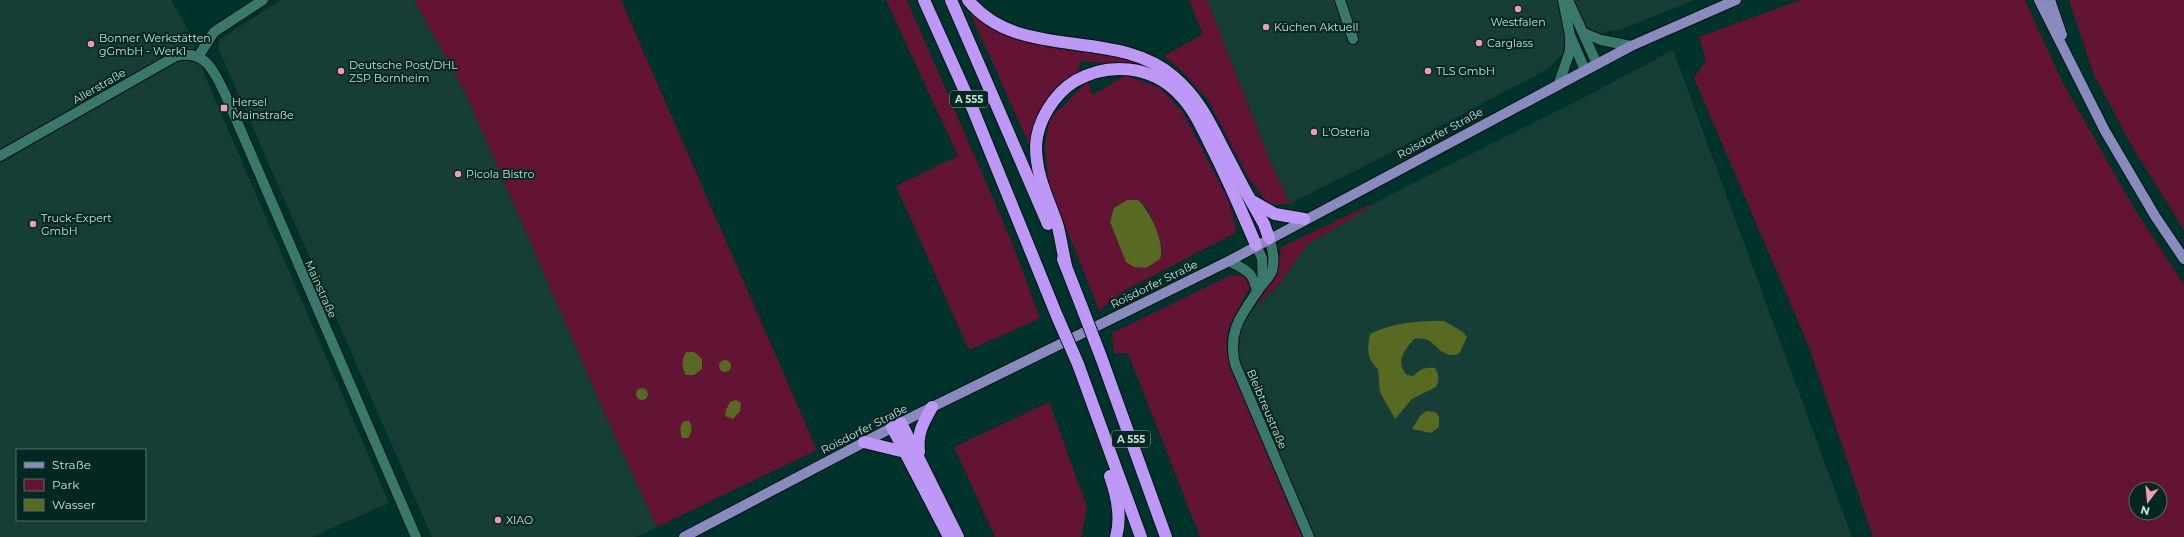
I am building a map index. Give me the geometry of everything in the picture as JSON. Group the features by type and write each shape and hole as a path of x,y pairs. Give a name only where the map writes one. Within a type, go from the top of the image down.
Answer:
{"highway":[{"name":"A 555","path":"924,0 975,114 1078,364 1141,537"},
{"name":"A 555","path":"951,0 1066,266 1101,357 1166,537"},
{"path":"968,0 994,22 1023,35 1050,41 1113,49 1138,55 1158,65 1174,76 1199,102 1269,238"},
{"path":"1066,266 1058,227 1038,175 1036,144 1038,133 1045,114 1063,91 1081,78 1101,70 1112,69 1138,71 1152,75 1166,83 1187,103 1236,194 1256,245"},
{"path":"1249,199 1275,214 1304,219"},
{"path":"920,457 918,440 920,427 932,407"},
{"path":"897,425 905,452 949,537"},
{"path":"897,425 920,457 958,537"},
{"path":"1102,432 1107,464 1118,508 1119,528 1116,537"},
{"path":"864,442 905,452"}],"main road":[{"name":"Roisdorfer Straße","path":"684,537 932,407 1229,261 1304,219 1631,46 1736,0"},
{"path":"2038,0 2105,131 2155,216 2184,259"},
{"path":"2050,0 2073,67"}],"street":[{"path":"198,57 214,32 263,0"},
{"path":"1340,0 1352,39"},
{"path":"1559,83 1570,51 1570,35 1563,0"},
{"path":"1568,0 1598,64"},
{"path":"1584,33 1601,40 1631,46"},
{"path":"1570,35 1585,70"},
{"name":"Allerstraße","path":"0,156 176,56 186,54 198,57"},
{"name":"Mainstraße","path":"198,57 211,67 221,86 416,537"},
{"name":"Bleibtreustraße","path":"1269,238 1273,249 1274,259 1271,272 1238,319 1232,336 1232,352 1235,364 1309,537"},
{"path":"1256,245 1262,258 1260,288"},
{"path":"1229,261 1248,271 1260,288"}],"shaded area":[{"path":"0,0 171,0 188,30 205,76 389,503 312,537 0,537"},
{"path":"281,0 414,0 466,94 616,439 657,527 636,537 432,537 218,48 220,39"},
{"path":"1207,0 1694,0 1620,30 1607,31 1559,57 1551,67 1386,155 1290,204 1270,161"},
{"path":"1673,50 1852,537 1303,537 1230,366 1226,345 1239,346 1242,326 1254,308 1279,284 1308,244 1380,200 1598,90"}],"green space":[{"path":"414,0 621,0 817,450 657,527 616,439 466,94"},
{"path":"886,0 907,0 1012,242 1040,318 969,350 896,186 958,156"},
{"path":"1189,0 1207,0 1270,161 1290,204 1268,204 1248,177 1208,100 1182,71 1164,56 1203,34"},
{"path":"1800,0 2025,0 2062,81 2134,208 2184,284 2184,537 1873,537 1809,347 1694,78 1706,60 1699,37"},
{"path":"2069,0 2184,0 2184,230 2130,143 2094,75"},
{"path":"968,8 1004,34 1051,48 1124,58 1145,66 1145,71 1124,64 1080,61 1079,73 1064,86 1031,149"},
{"path":"1125,76 1159,87 1182,111 1228,199 1236,228 1235,233 1122,292 1099,311 1049,184 1045,145 1050,119 1088,81 1092,95","holes":["1127,200 1138,200 1148,209 1162,248 1162,253 1150,266 1146,268 1138,267 1126,262 1110,222 1110,218"]},
{"path":"1369,205 1370,207 1308,244 1279,284 1254,308 1275,272 1281,247"},
{"path":"1231,275 1244,276 1250,287 1230,324 1226,345 1230,366 1303,537 1200,537 1128,353 1114,353 1112,333"},
{"path":"1049,402 1087,507 1081,537 995,537 954,447"}],"water":[{"path":"1127,200 1138,200 1142,204 1147,211 1159,237 1161,245 1160,259 1146,268 1134,267 1126,262 1110,222 1114,208"},
{"path":"1444,321 1463,332 1467,337 1459,354 1445,354 1428,340 1414,339 1402,356 1401,361 1403,370 1407,375 1413,376 1423,369 1435,368 1438,375 1438,382 1436,387 1412,399 1395,419 1380,392 1378,369 1370,357 1368,349 1370,334 1388,327 1406,323"},
{"path":"686,352 694,352 702,359 702,369 694,375 686,375 683,369 683,361"},
{"path":"723,360 727,360 731,366 727,372 723,372 719,368 719,364"},
{"path":"642,388 646,390 648,394 646,398 642,400 638,398 636,394 638,390"},
{"path":"736,400 741,403 740,411 733,419 725,416 730,402"},
{"path":"1426,411 1436,412 1439,417 1439,427 1431,433 1412,429 1420,416"},
{"path":"684,421 689,421 691,425 691,432 688,438 682,438 680,431"}],"place":[{"name":"Westfalen","path":"1518,9"},
{"name":"Küchen Aktuell","path":"1266,27"},
{"name":"Carglass","path":"1479,43"},
{"name":"Bonner Werkstätten gGmbH - Werk1","path":"91,44"},
{"name":"Deutsche Post/DHL ZSP Bornheim","path":"341,71"},
{"name":"TLS GmbH","path":"1428,71"},
{"name":"Hersel Mainstraße","path":"224,108"},
{"name":"L'Osteria","path":"1314,132"},
{"name":"Picola Bistro","path":"458,174"},
{"name":"Truck-Expert GmbH","path":"33,224"},
{"name":"XIAO","path":"498,520"}]}
